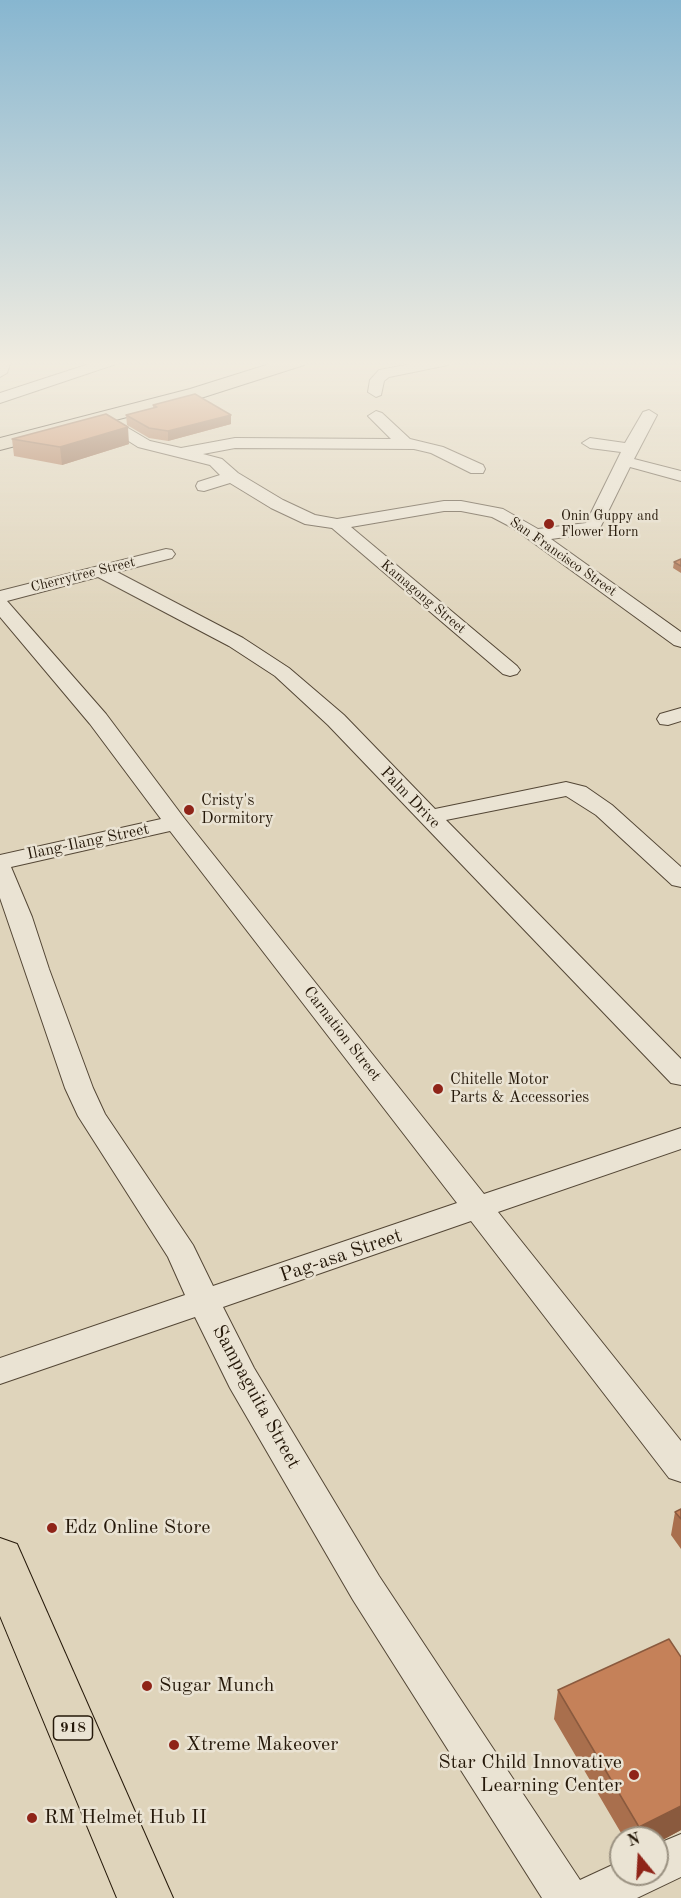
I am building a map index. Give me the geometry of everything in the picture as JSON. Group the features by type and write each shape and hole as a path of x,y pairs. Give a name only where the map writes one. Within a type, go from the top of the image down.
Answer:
{"main road":[{"name":"918","path":"0,1559 144,1898"}],"street":[{"name":"San Francisco Street","path":"170,450 216,462 232,477 293,513 311,520 337,524 425,507 461,506 497,513 535,535 678,635"},
{"path":"181,452 196,450"},
{"path":"436,450 477,469"},
{"path":"612,450 681,476"},
{"path":"535,535 580,530 593,526 629,450"},
{"path":"220,500 204,486 232,477"},
{"name":"Kamagong Street","path":"337,524 510,670"},
{"name":"Cherrytree Street","path":"0,597 166,554"},
{"name":"Palm Drive","path":"100,571 236,642 282,672 336,720 681,1076"},
{"name":"Carnation Street","path":"0,605 98,719 176,823 681,1467"},
{"path":"429,817 566,789 578,792 604,810 681,880"},
{"name":"Ilang-Ilang Street","path":"0,862 176,823"},
{"name":"Sampaguita Street","path":"0,868 20,917 36,969 84,1097 109,1143 182,1253 242,1378 366,1588 567,1898"},
{"name":"Pag-asa Street","path":"0,1371 681,1138"},
{"path":"590,1898 616,1886"}],"building":[{"path":"681,559 681,566 674,562"},
{"path":"681,1509 681,1519 675,1512"},
{"name":"Star Child Innovative Learning Center","path":"669,1639 681,1657 681,1806 638,1826 558,1690"}],"place":[{"name":"Onin Guppy and Flower Horn","path":"549,524"},
{"name":"Cristy's Dormitory","path":"189,810"},
{"name":"Chitelle Motor Parts & Accessories","path":"438,1089"},
{"name":"Edz Online Store","path":"52,1528"},
{"name":"Sugar Munch","path":"147,1686"},
{"name":"Xtreme Makeover","path":"174,1745"},
{"name":"Star Child Innovative Learning Center","path":"634,1775"},
{"name":"RM Helmet Hub II","path":"32,1818"}]}
